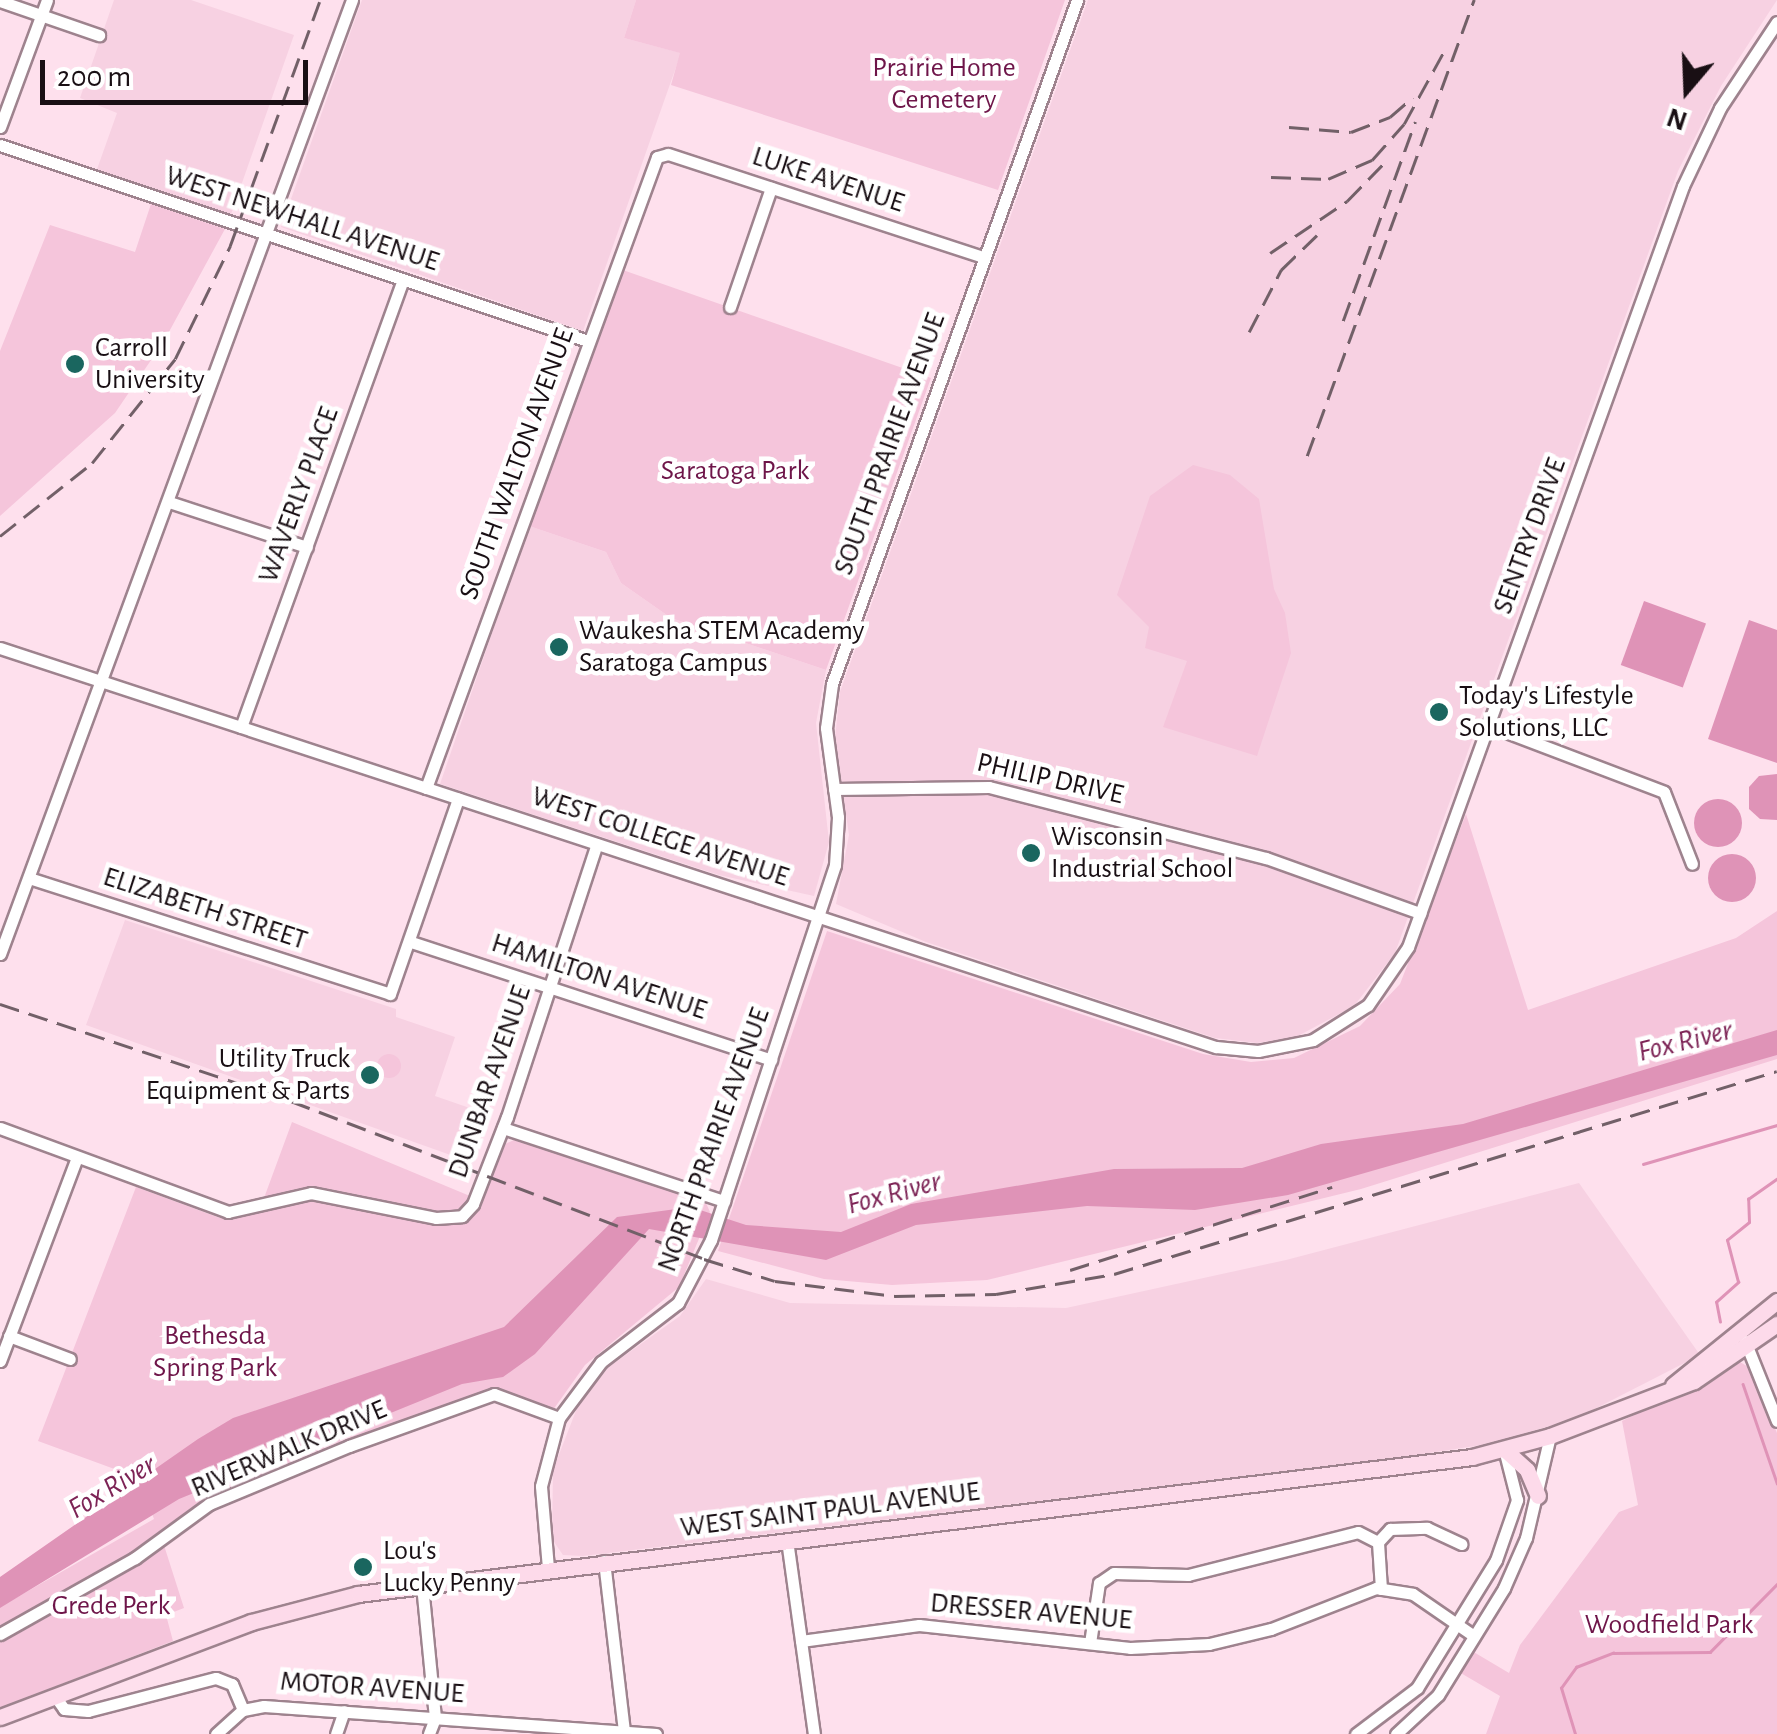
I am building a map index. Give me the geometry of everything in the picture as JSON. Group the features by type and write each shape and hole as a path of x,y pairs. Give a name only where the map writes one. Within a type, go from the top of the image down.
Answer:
{"main road":[{"name":"WEST SAINT PAUL AVENUE","path":"1673,1385 1777,1301"},
{"name":"WEST SAINT PAUL AVENUE","path":"0,1717 268,1616 422,1585 1504,1449 1550,1436 1673,1385 1749,1348 1777,1324"},
{"path":"1504,1449 1527,1470 1538,1496"}],"street":[{"path":"0,127 47,0"},
{"path":"0,954 104,682 352,0"},
{"name":"SOUTH PRAIRIE AVENUE","path":"820,915 838,847 826,728 832,684 1076,0"},
{"path":"0,1 99,35"},
{"name":"SENTRY DRIVE","path":"1307,1042 1348,1022 1384,988 1420,913 1682,186 1720,108 1777,22"},
{"name":"WEST NEWHALL AVENUE","path":"0,145 588,341"},
{"name":"LUKE AVENUE","path":"656,157 668,154 984,257"},
{"name":"SOUTH WALTON AVENUE","path":"426,788 656,157"},
{"path":"730,307 772,188"},
{"name":"WAVERLY PLACE","path":"242,727 403,279"},
{"path":"169,502 307,547"},
{"name":"WEST COLLEGE AVENUE","path":"0,648 1216,1047 1258,1051 1307,1042"},
{"path":"1488,726 1664,792 1692,864"},
{"name":"PHILIP DRIVE","path":"834,789 989,786 1266,858 1420,913"},
{"path":"411,942 458,799"},
{"name":"DUNBAR AVENUE","path":"0,1128 228,1212 286,1195 330,1194 446,1220 473,1204 503,1128 597,844"},
{"name":"ELIZABETH STREET","path":"29,878 366,988 393,992 411,942"},
{"name":"NORTH PRAIRIE AVENUE","path":"548,1568 541,1486 559,1418 600,1362 678,1304 711,1240 820,915"},
{"name":"HAMILTON AVENUE","path":"411,942 771,1060"},
{"path":"503,1128 722,1207"},
{"path":"0,1361 77,1157"},
{"path":"0,1320 12,1331 70,1359"},
{"path":"1740,1333 1777,1421"},
{"name":"RIVERWALK DRIVE","path":"0,1634 135,1558 209,1504 349,1446 494,1394 559,1418"},
{"path":"1396,1734 1430,1705 1512,1573 1538,1496 1550,1436"},
{"path":"1356,1734 1378,1722 1417,1688 1457,1624 1512,1519 1517,1495 1504,1449"},
{"path":"1512,1519 1530,1524"},
{"path":"1462,1544 1427,1528 1390,1529 1378,1542 1381,1589 1413,1594 1474,1636"},
{"path":"1090,1643 1099,1583 1114,1572 1188,1575 1358,1532 1378,1542"},
{"path":"787,1540 814,1734"},
{"path":"604,1562 624,1731"},
{"path":"422,1585 435,1718 429,1734"},
{"name":"DRESSER AVENUE","path":"801,1641 919,1625 1130,1648 1209,1644 1381,1589"},
{"name":"MOTOR AVENUE","path":"55,1696 64,1709 88,1712 216,1678 232,1684 243,1710 344,1711 545,1730 656,1734"},
{"path":"216,1734 243,1710"},
{"path":"336,1734 344,1711"},
{"path":"1378,1722 1388,1734"}],"shaded area":[{"path":"114,0 191,0 294,35 230,217 96,172 117,113 80,98"},
{"path":"362,0 636,0 624,38 681,53 583,331 281,227"},
{"path":"1088,0 1777,0 1721,86 1678,171 1395,953 1354,1006 1296,1037 1257,1043 1215,1038 926,942 836,904 849,835 835,738 840,692"},
{"path":"529,526 606,552 621,583 671,618 826,670 816,723 829,842 814,896 719,875 440,784"},
{"path":"1644,601 1706,624 1683,687 1621,665"},
{"path":"1749,620 1777,630 1777,763 1708,739"},
{"path":"1777,774 1777,820 1760,819 1749,809 1749,787 1759,776"},
{"path":"1718,799 1735,806 1742,823 1735,840 1718,847 1701,840 1694,823 1701,806"},
{"path":"1732,854 1749,861 1756,878 1749,895 1732,902 1715,895 1708,878 1715,861"},
{"path":"125,920 396,1009 396,1017 455,1037 435,1096 490,1115 473,1163 86,1025"},
{"name":"Fox River","path":"1777,1030 1777,1055 1288,1195 1195,1210 1087,1206 916,1225 826,1260 649,1229 535,1354 503,1377 462,1384 179,1499 0,1608 0,1577 198,1439 233,1418 504,1327 617,1217 691,1207 746,1225 841,1232 911,1204 1114,1169 1242,1168 1321,1144 1463,1124"},
{"path":"1579,1183 1700,1355 1577,1418 1488,1444 1403,1457 583,1556 563,1555 552,1539 553,1470 579,1403 610,1366 680,1316 706,1279 790,1303 1066,1308 1286,1260"}],"green space":[{"name":"Prairie Home Cemetery","path":"636,0 1065,0 998,190 671,85 680,53 624,38"},
{"name":"Carroll University","path":"151,204 225,229 164,341 115,413 0,516 0,351 50,225 135,252"},
{"name":"Saratoga Park","path":"620,269 931,378 826,670 671,618 621,583 606,552 529,526"},
{"path":"1193,465 1230,475 1259,499 1274,589 1285,613 1291,653 1257,756 1163,727 1187,661 1145,648 1149,627 1117,595 1150,496"},
{"path":"1466,814 1528,1010 1736,938 1777,911 1777,1059 1361,1189 987,1280 892,1285 824,1279 718,1251 827,931 1203,1054 1251,1062 1294,1058 1360,1026 1400,984"},
{"path":"389,1054 398,1057 398,1075 389,1078 380,1075 377,1066 380,1057"},
{"name":"Bethesda Spring Park","path":"292,1122 482,1201 505,1144 514,1140 706,1203 710,1212 679,1287 585,1365 553,1410 498,1390 230,1491 162,1539 184,1608 166,1615 173,1641 0,1708 0,1607 154,1519 139,1478 38,1441 136,1187 220,1218 269,1210 264,1198"},
{"name":"Woodfield Park","path":"1740,1362 1750,1368 1777,1433 1777,1734 1486,1734 1500,1696 1459,1672 1472,1651 1509,1673 1520,1645 1619,1512 1638,1505 1622,1421"}],"waterway":[{"path":"1643,1164 1777,1125"},
{"path":"1720,1322 1716,1302 1738,1282 1727,1240 1749,1222 1748,1199 1777,1179"},
{"path":"1743,1384 1777,1483"},
{"path":"1575,1734 1561,1688 1576,1667 1613,1653 1710,1652 1777,1584"}],"railway":[{"path":"0,536 92,463 175,359 230,246 320,0"},
{"path":"1307,456 1474,0"},
{"path":"1271,177 1328,179 1372,160 1404,124 1443,53"},
{"path":"1289,127 1351,132 1390,117 1413,97"},
{"path":"1343,321 1415,122"},
{"path":"1270,253 1347,201 1387,160"},
{"path":"1249,332 1281,270 1317,235"},
{"path":"0,1004 291,1101 704,1259 775,1281 895,1296 996,1294 1114,1274 1777,1071"},
{"path":"1070,1270 1332,1187"}],"place":[{"name":"Carroll University","path":"75,364"},
{"name":"Waukesha STEM Academy Saratoga Campus","path":"559,647"},
{"name":"Today's Lifestyle Solutions, LLC","path":"1439,712"},
{"name":"Wisconsin Industrial School","path":"1031,853"},
{"name":"Utility Truck Equipment & Parts","path":"370,1075"},
{"name":"Lou's Lucky Penny","path":"363,1567"}],"park label":[{"name":"Grede Perk","path":"111,1606"}]}
